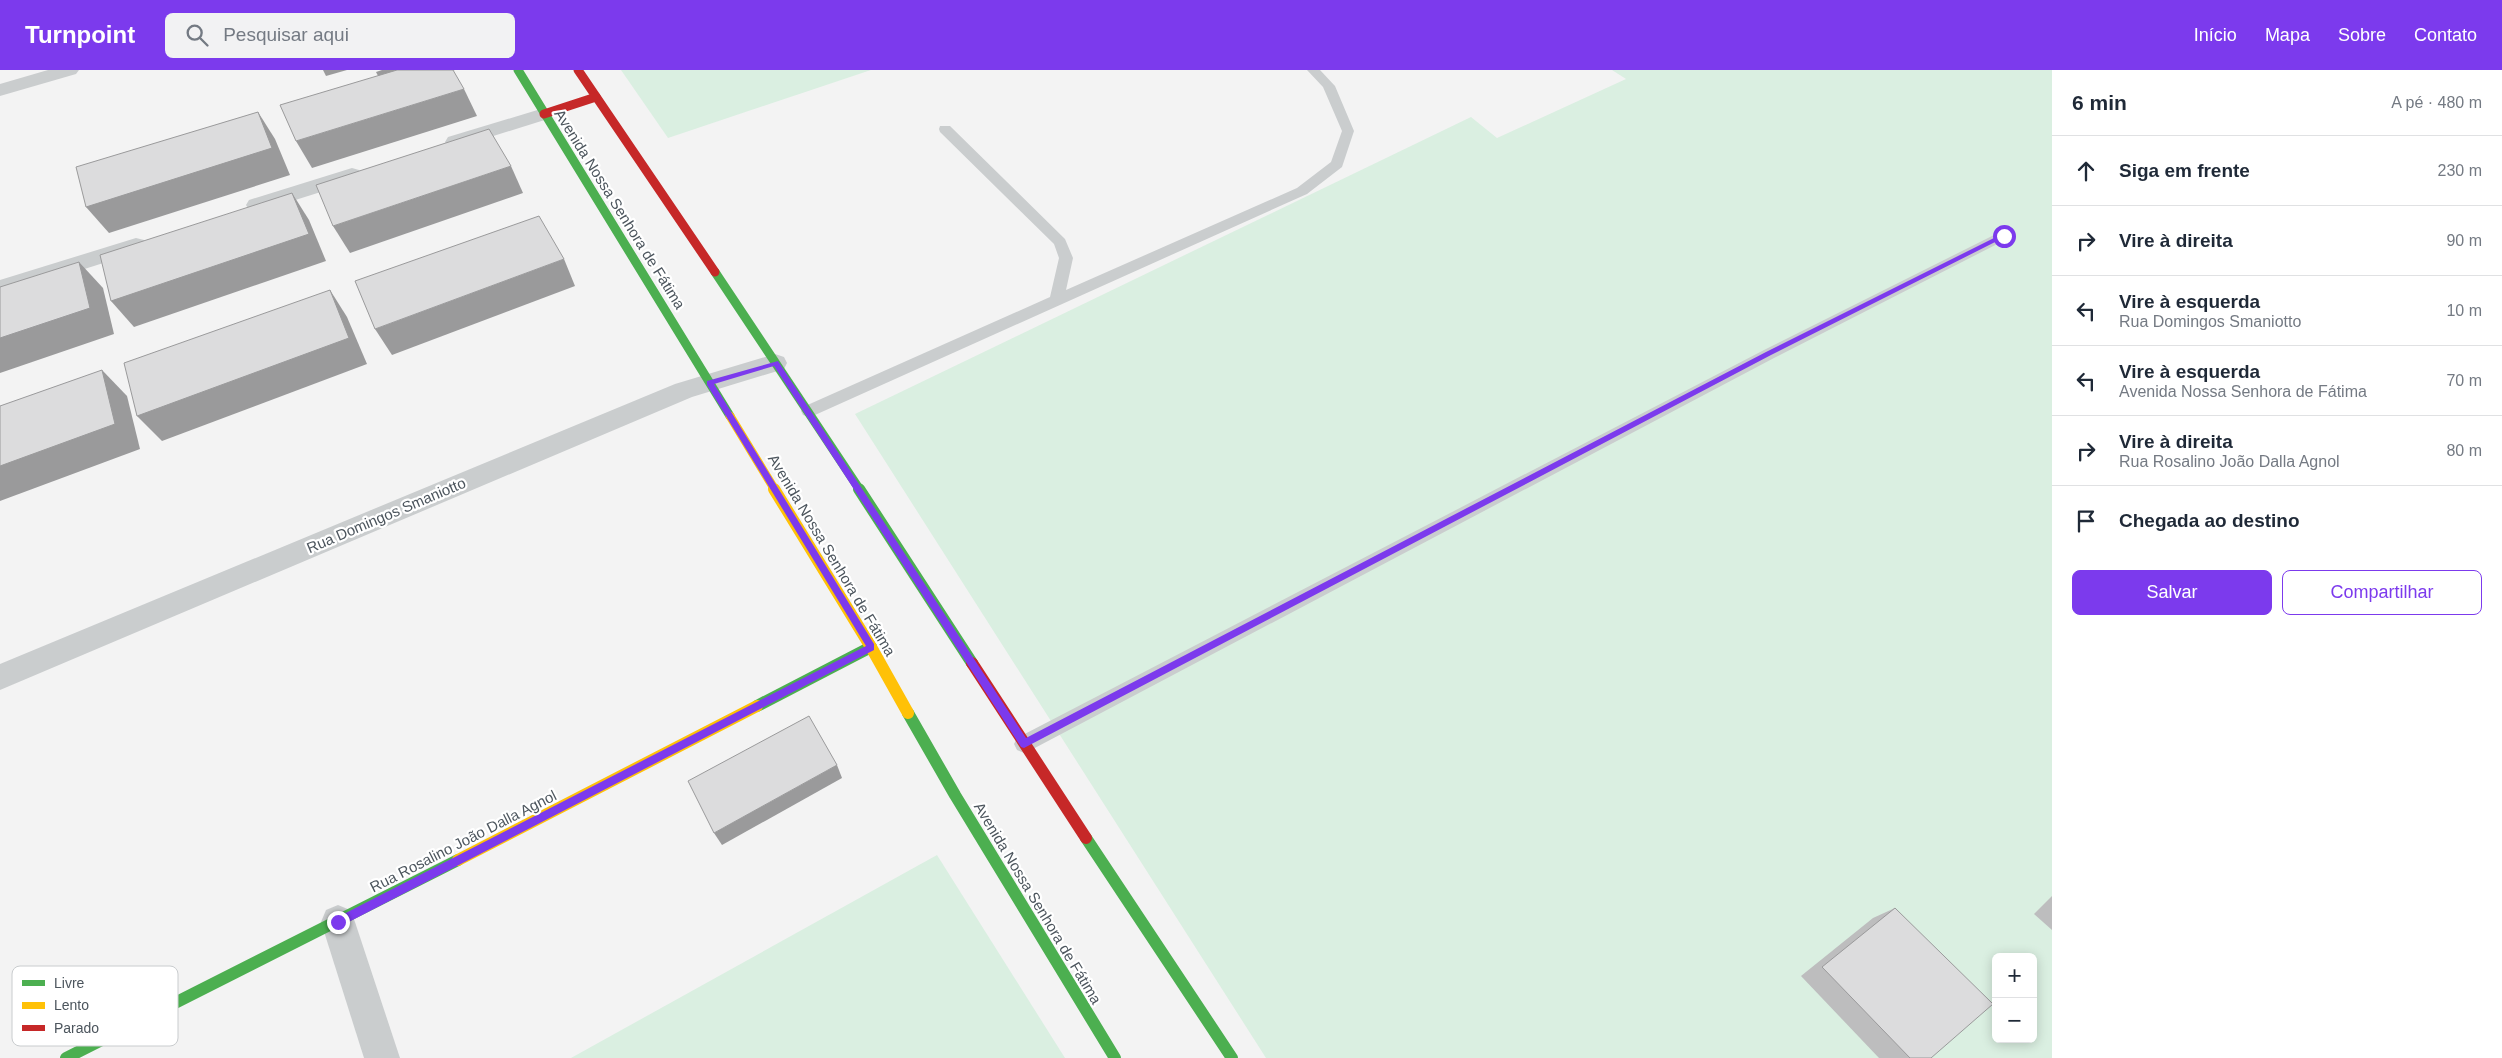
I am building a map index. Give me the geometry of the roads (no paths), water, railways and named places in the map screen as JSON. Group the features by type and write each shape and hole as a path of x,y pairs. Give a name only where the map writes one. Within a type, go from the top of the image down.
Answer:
{"street":[{"path":"0,90 69,70"},
{"name":"Avenida Nossa Senhora de Fátima","path":"518,70 871,647 955,795 1115,1058"},
{"path":"578,70 809,411 1024,744 1232,1058"},
{"path":"437,148 596,97"},
{"path":"238,212 371,169"},
{"path":"0,288 152,239"},
{"name":"Rua Domingos Smaniotto","path":"0,677 684,390 775,362"},
{"name":"Rua Rosalino João Dalla Agnol","path":"178,1002 338,922 871,647"},
{"path":"338,922 382,1058"},
{"name":"Rua Rosalino João Dalla Agnol","path":"66,1058 90,1046"}],"lane":[{"path":"809,411 1302,191 1337,164 1348,131 1329,86 1313,70"},
{"path":"945,129 1060,242 1066,258 1057,300"},
{"path":"1024,744 1769,354 2004,236"}]}
